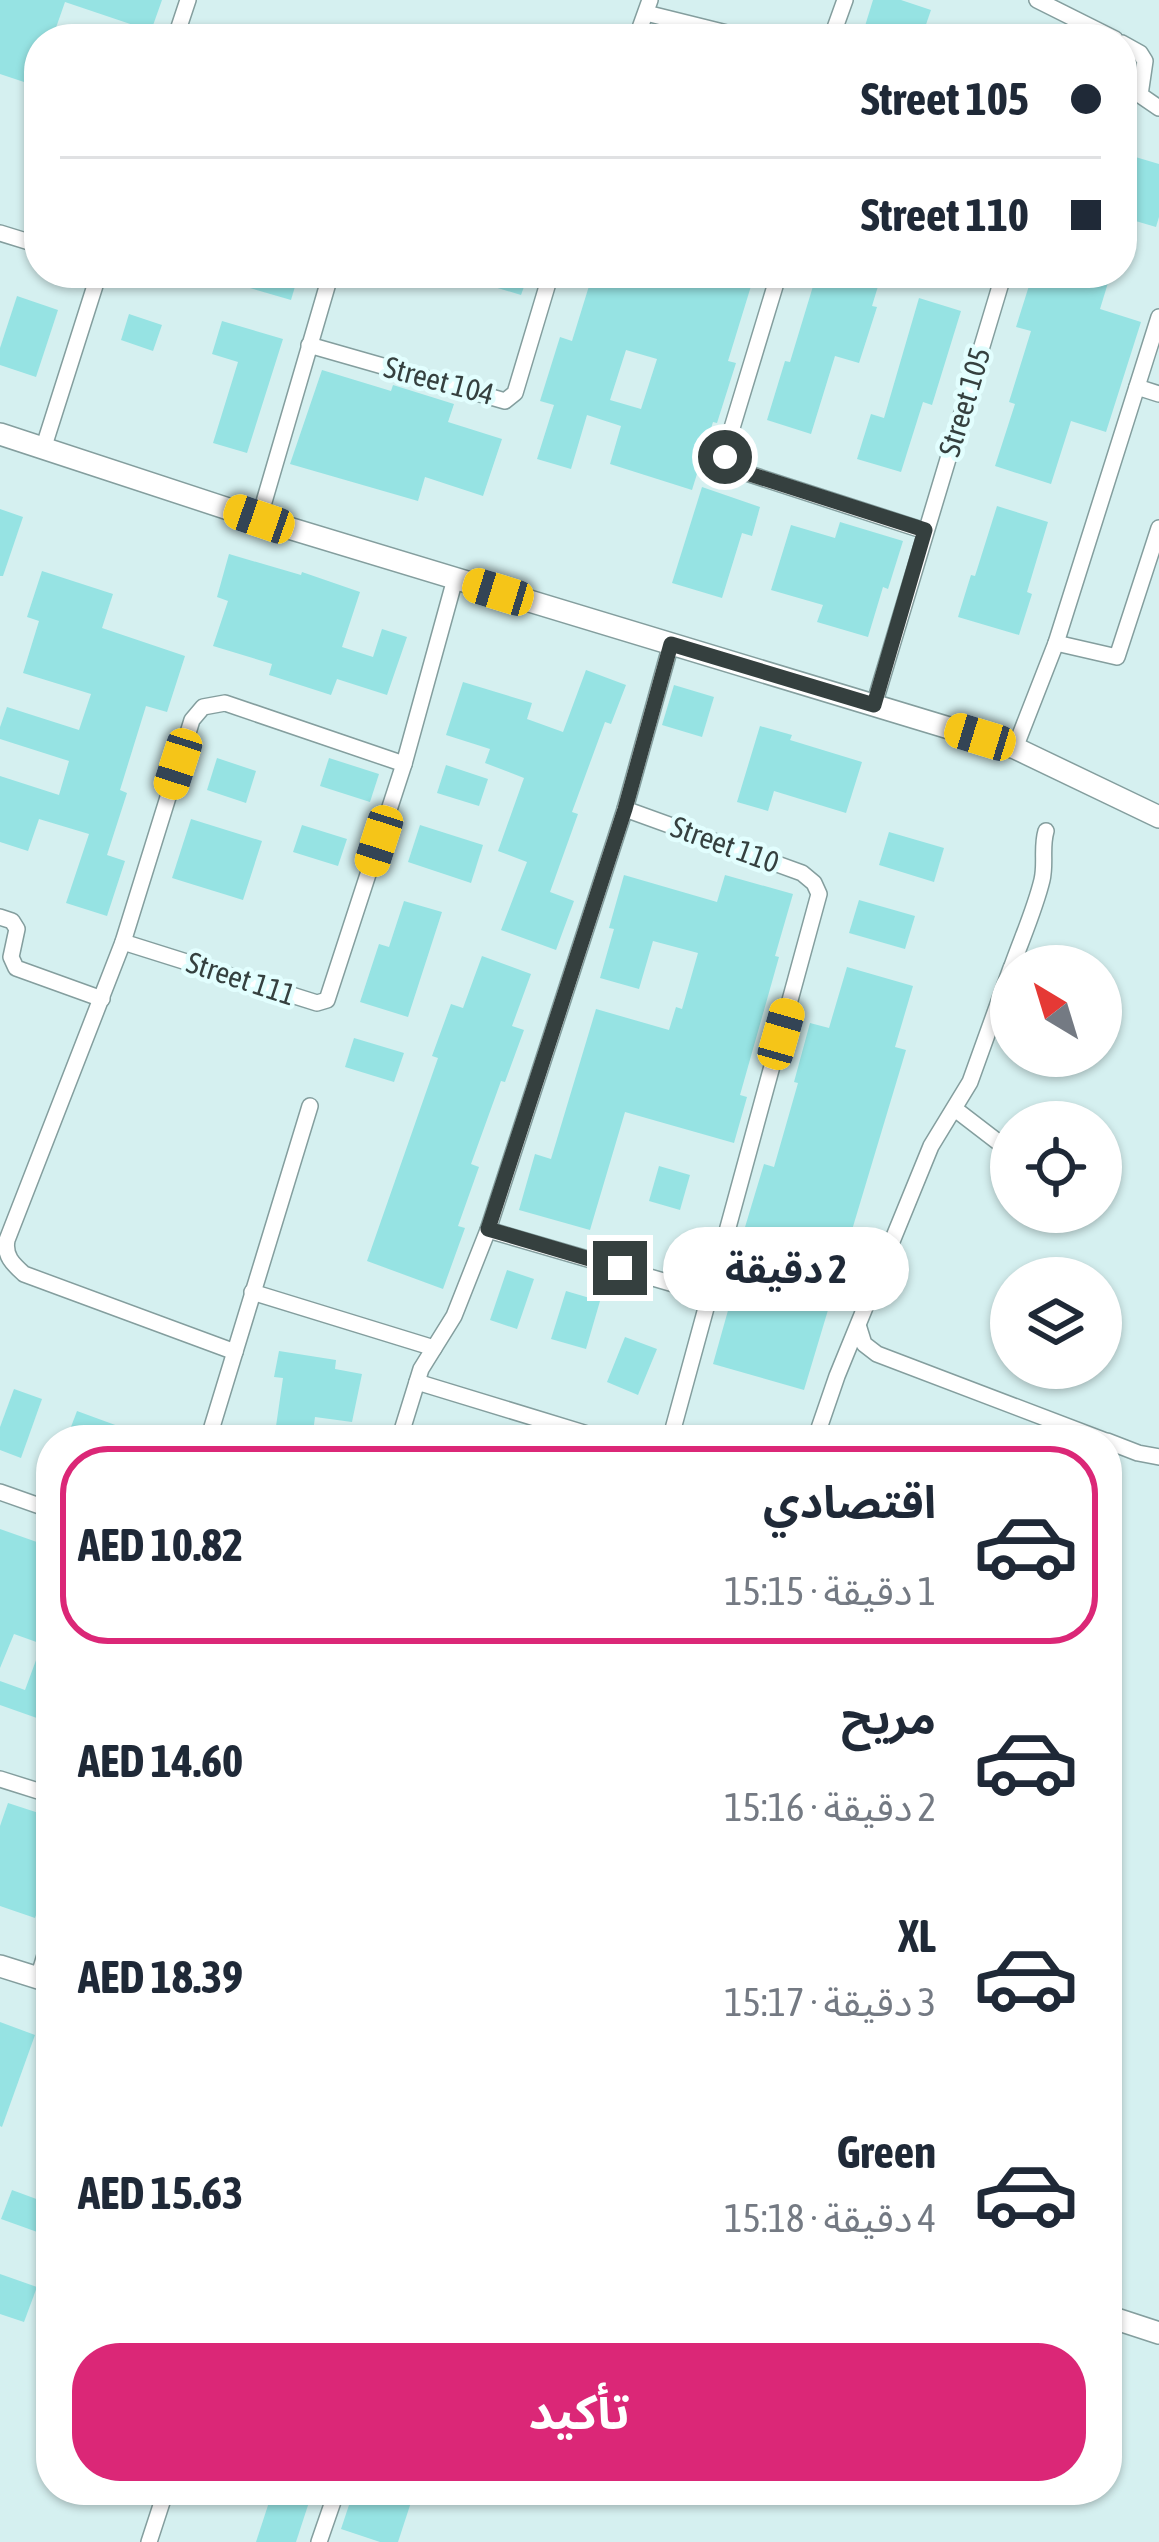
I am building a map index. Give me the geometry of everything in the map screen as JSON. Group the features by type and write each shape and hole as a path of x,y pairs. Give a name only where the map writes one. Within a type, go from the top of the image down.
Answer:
{"street":[{"path":"1037,0 1084,24"},
{"path":"648,7 703,24"},
{"path":"1137,52 1145,62 1140,94 1159,108"},
{"path":"44,446 94,288"},
{"path":"259,519 326,288"},
{"name":"Street 104","path":"309,345 505,401 515,393 546,288"},
{"path":"774,288 725,451 727,462 734,469 925,530"},
{"name":"Street 105","path":"874,705 999,288"},
{"path":"1015,748 1056,643 1159,317"},
{"path":"1137,387 1159,394"},
{"path":"0,434 259,519 1015,748 1159,818"},
{"path":"1056,643 1117,657 1159,527"},
{"name":"Street 111","path":"123,941 317,1003 329,997 404,764 455,579"},
{"path":"404,1425 427,1357 454,1316 488,1229 625,809 671,644"},
{"path":"235,1352 24,1274 11,1263 3,1239 102,999 192,719 203,706 225,703 404,764"},
{"name":"Street 110","path":"625,809 802,873 819,895 707,1294"},
{"path":"1019,945 1041,884 1046,831"},
{"path":"0,916 17,929 10,957 16,968 102,999"},
{"path":"820,1425 931,1146 970,1082 990,1026"},
{"path":"213,1425 310,1106"},
{"path":"955,1109 990,1136"},
{"path":"488,1229 707,1294 674,1425"},
{"path":"252,1292 434,1348"},
{"path":"859,1324 864,1344 878,1354 1063,1425"},
{"path":"417,1382 558,1425"},
{"path":"1122,1448 1159,1457"},
{"path":"0,1492 36,1505"},
{"path":"0,1779 36,1790"},
{"path":"0,1966 36,1977"},
{"path":"1122,2320 1159,2329"},
{"path":"149,2542 161,2505"},
{"path":"320,2542 332,2505"}],"building":[{"path":"0,0 162,0 153,24 130,24 65,2 57,24 24,24 24,82 0,74"},
{"path":"873,0 901,0 931,10 926,24 866,24"},
{"path":"1137,157 1159,164 1156,227 1137,221"},
{"path":"250,288 295,288 291,300"},
{"path":"498,288 524,288 521,295"},
{"path":"588,288 750,288 728,361 736,363 692,490 610,464 621,426 587,415 571,469 537,459 554,405 540,401 560,337 572,341","holes":["626,350 657,359 641,409 610,400"]},
{"path":"812,288 877,288 872,306 877,307 859,363 835,356 811,434 767,420 785,361 790,362"},
{"path":"1028,288 1106,288 1100,309 1141,322 1106,432 1071,421 1051,484 995,466 1031,331 1016,327"},
{"path":"17,296 58,310 36,377 0,365 0,348"},
{"path":"919,298 961,311 932,405 923,402 901,472 857,459 871,414 884,418"},
{"path":"129,314 162,325 153,351 121,340"},
{"path":"222,321 283,339 247,453 213,443 238,362 212,354"},
{"path":"322,370 454,404 448,422 502,439 483,496 425,477 418,501 290,464"},
{"path":"702,487 760,507 752,536 742,533 722,598 672,583"},
{"path":"997,506 1048,522 1019,635 958,617"},
{"path":"0,509 23,517 3,576 0,576"},
{"path":"840,522 903,541 868,637 817,622 823,605 771,590 791,525 835,538"},
{"path":"229,554 360,592 342,647 373,657 382,629 407,637 387,695 337,679 331,695 269,675 272,664 213,646 228,601 217,597"},
{"path":"42,571 113,594 102,628 185,656 167,712 146,706 120,790 127,793 107,855 125,861 107,916 66,903 89,834 39,819 28,851 0,842 0,776 59,795 69,761 0,739 7,707 79,730 91,694 23,673 39,621 27,617"},
{"path":"586,670 626,685 611,724 605,722 572,812 578,814 550,892 574,901 556,950 501,930 527,862 498,851 524,778 485,763 490,749 446,735 463,682 532,703 527,719 563,732"},
{"path":"674,685 714,697 702,737 662,725"},
{"path":"760,726 862,762 846,813 774,791 768,811 737,802"},
{"path":"217,758 256,771 246,803 207,790"},
{"path":"329,758 379,774 370,802 320,786"},
{"path":"446,765 488,779 479,806 437,793"},
{"path":"191,819 262,841 243,900 172,878"},
{"path":"302,825 347,839 338,866 293,852"},
{"path":"420,825 483,845 471,883 408,862"},
{"path":"889,832 944,848 934,882 879,865"},
{"path":"624,875 717,902 725,875 793,894 740,1095 747,1097 734,1143 625,1112 590,1230 519,1210 535,1154 551,1159 596,1009 669,1030 676,1007 682,1009 698,953 653,941 639,989 600,978"},
{"path":"859,900 915,916 905,949 849,933"},
{"path":"404,901 442,912 408,1017 360,1002 379,944 389,947"},
{"path":"482,956 531,974 512,1026 524,1030 471,1164 479,1167 458,1226 465,1228 443,1289 367,1261 438,1058 432,1056 451,1004 463,1008"},
{"path":"847,967 913,986 895,1047 906,1050 804,1390 713,1364 734,1289 727,1287 764,1164 774,1167 810,1023 829,1028"},
{"path":"354,1038 404,1053 394,1082 345,1067"},
{"path":"659,1166 690,1175 680,1210 649,1201"},
{"path":"507,1270 534,1279 517,1329 490,1320"},
{"path":"566,1291 600,1301 586,1349 551,1339"},
{"path":"625,1337 657,1349 638,1395 607,1382"},
{"path":"279,1351 336,1360 335,1369 362,1374 352,1422 315,1417 314,1425 276,1425 283,1378 274,1377"},
{"path":"14,1389 42,1399 21,1458 0,1450 0,1427"},
{"path":"77,1411 115,1425 72,1425"},
{"path":"0,1529 36,1542 36,1642 14,1634 0,1668"},
{"path":"36,1660 36,1718 0,1705 0,1681 25,1690"},
{"path":"8,1803 36,1812 35,1918 0,1906 0,1826"},
{"path":"0,2022 35,2035 2,2127 0,2126"},
{"path":"12,2190 36,2199 36,2232 1,2219"},
{"path":"0,2274 36,2287 24,2322 0,2314"},
{"path":"268,2505 308,2505 296,2542 256,2542"},
{"path":"349,2505 410,2505 398,2542 380,2542 341,2529"}],"route":[{"path":"620,1268 488,1229 625,809 671,644 874,705 925,530 734,469 725,457"}]}
